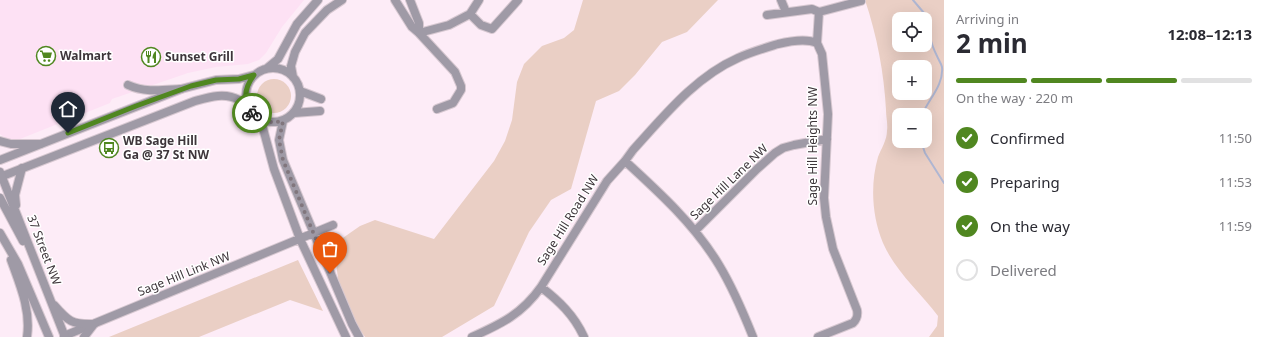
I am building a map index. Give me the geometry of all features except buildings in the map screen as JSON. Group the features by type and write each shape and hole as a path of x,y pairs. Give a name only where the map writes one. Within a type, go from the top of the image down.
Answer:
{"street":[{"path":"0,160 181,89 216,80 239,79 254,75 266,69 278,59 297,24 318,0"},
{"path":"293,77 291,66 295,52 306,33 327,10 342,0"},
{"path":"395,0 412,27 420,33 455,72 461,86 461,90 453,103 437,110"},
{"path":"410,0 419,23 420,33"},
{"path":"420,33 449,25 470,14 479,0"},
{"path":"470,14 481,25 492,29 518,0"},
{"path":"781,0 786,12"},
{"path":"768,15 812,9 819,12 842,3 861,1"},
{"path":"753,337 729,282 709,249 677,210 625,161 633,150 689,91 722,66 738,57 784,43 812,41 817,43 819,12"},
{"name":"Sage Hill Heights NW","path":"817,43 822,54 826,94 827,139 824,198 828,232 836,258 858,310 858,315 853,323 818,337"},
{"path":"261,121 271,123 283,121 294,113 299,103 300,91 298,83 293,77 280,69 266,69"},
{"path":"251,111 247,104 246,89 249,81 254,75"},
{"path":"128,85 151,91 181,89"},
{"path":"300,91 321,99"},
{"path":"0,175 22,168 195,101 219,95 229,96 239,100 261,121 274,169 300,239 346,337"},
{"path":"294,113 320,111"},
{"path":"283,121 279,140 281,154 313,234 359,337"},
{"name":"Sage Hill Lane NW","path":"695,231 775,153 783,148 807,141 827,139"},
{"path":"0,141 11,144 40,144"},
{"name":"Sage Hill Road NW","path":"472,337 511,318 526,305 541,287 598,194 607,181 625,161"},
{"path":"16,212 15,195 22,168"},
{"name":"37 Street NW","path":"0,175 41,275 64,337"},
{"path":"0,198 41,275"},
{"name":"Sage Hill Link NW","path":"64,337 333,226"},
{"path":"1,236 26,307 29,323 27,337"},
{"path":"1,236 18,264 49,337"},
{"path":"541,287 565,307 576,322 584,337"},
{"path":"50,300 72,322 94,324"},
{"path":"84,337 94,324"}],"shaded area":[{"path":"0,0 304,0 282,27 266,53 259,60 248,64 216,67 188,73 112,99 110,103 20,139 7,139 0,134"},
{"path":"583,0 718,0 687,32 662,42 635,75 619,91 596,101 571,189 551,200 529,232 494,306 442,337 365,337 356,324 339,286 334,247 337,242 360,226 375,220 434,239 494,161 505,141 512,120 517,82 524,64 542,46 564,38 574,30"},
{"path":"865,0 944,0 944,337 929,337 937,326 938,316 894,263 883,243 876,223 873,201 875,168 886,138 887,126 882,68"},
{"path":"274,79 286,84 291,96 286,108 274,113 262,108 257,96 262,84"},
{"path":"298,260 323,311 290,300 199,337 109,337"}],"waterway":[{"path":"913,0 930,20 931,42 942,67 941,80 926,108"},
{"path":"923,148 944,183"}],"way so far":[{"path":"252,113 261,121 271,123 283,121 280,129 279,140 283,160 330,273"}],"place":[{"name":"Walmart","path":"46,56"},
{"name":"Sunset Grill","path":"151,57"},
{"name":"WB Sage Hill Ga @ 37 St NW","path":"109,148"}],"route":[{"path":"68,133 181,89 216,80 239,79 254,75 249,81 246,89 247,104 252,113"}]}
